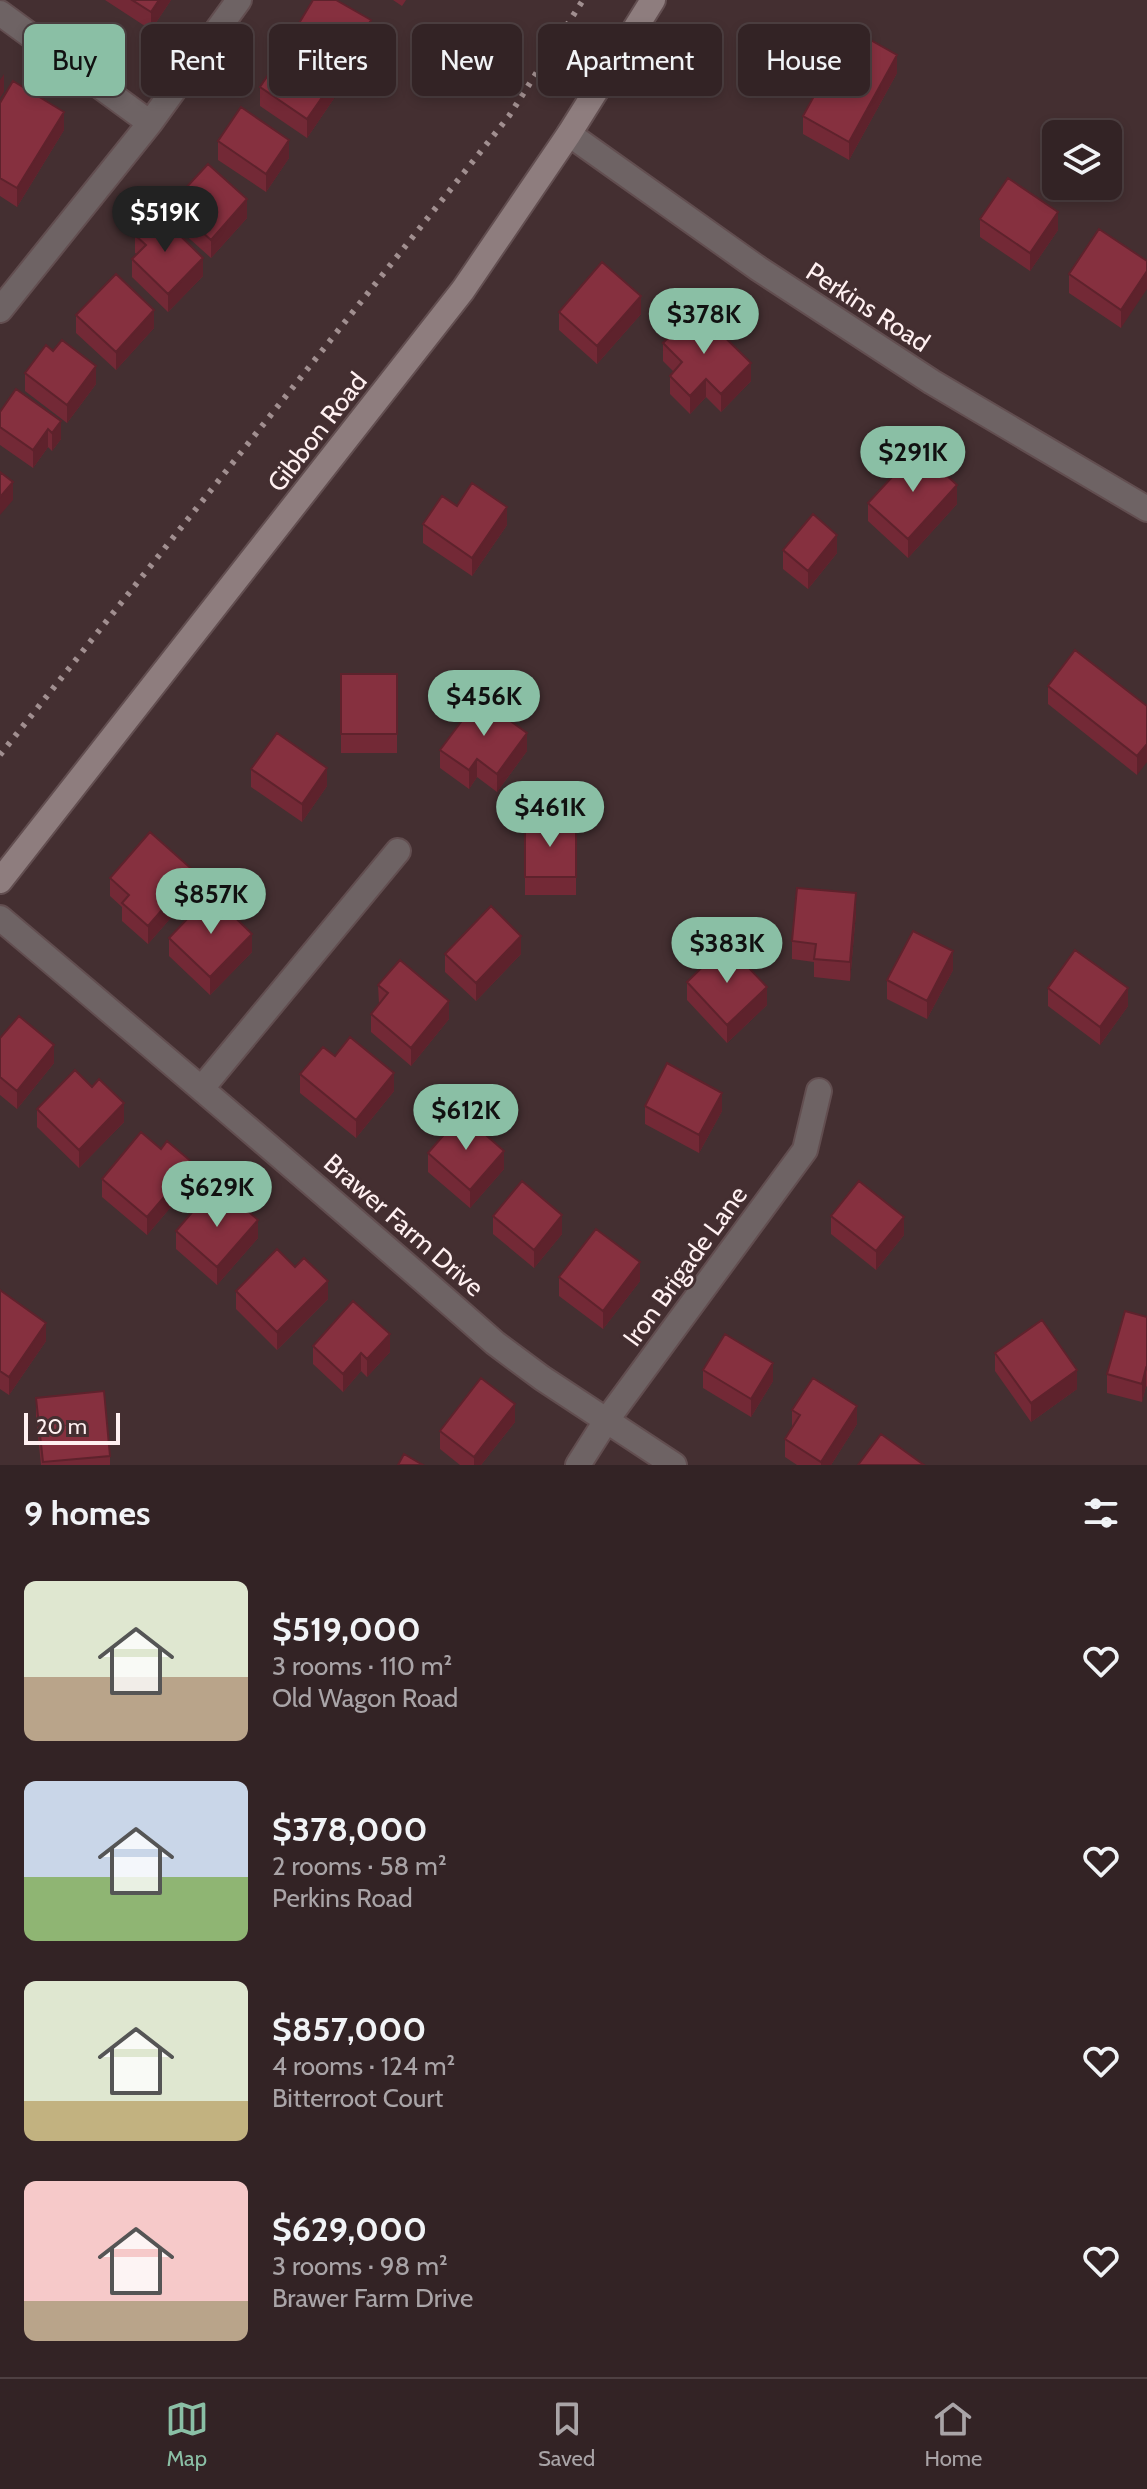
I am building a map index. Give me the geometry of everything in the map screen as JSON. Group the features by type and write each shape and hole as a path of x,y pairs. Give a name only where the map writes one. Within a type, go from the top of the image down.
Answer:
{"main road":[{"name":"Gibbon Road","path":"0,881 431,331 569,134 653,0"}],"street":[{"path":"0,310 150,123 239,0"},
{"path":"0,13 150,123"},
{"name":"Perkins Road","path":"569,134 759,269 932,382 1147,509"},
{"path":"202,1088 398,851"},
{"name":"Brawer Farm Drive","path":"0,918 202,1088 495,1343 542,1378 674,1465"},
{"name":"Iron Brigade Lane","path":"578,1465 606,1421 805,1150 819,1091"}],"building":[{"path":"132,0 159,0 151,12"},
{"path":"313,0 336,0 371,20 369,24 299,24"},
{"path":"870,40 897,55 849,142 803,116 814,96 870,96"},
{"path":"269,74 269,93 260,87"},
{"path":"13,81 24,88 24,96 38,96 64,112 17,188 0,178 0,103"},
{"path":"273,96 323,96 307,119"},
{"path":"241,107 289,140 266,174 218,141"},
{"path":"208,164 247,199 211,240 171,204"},
{"path":"1008,178 1058,212 1030,253 980,219"},
{"path":"157,213 203,258 168,294 132,259 146,245 135,235"},
{"path":"1099,229 1147,261 1147,271 1121,310 1069,274"},
{"path":"602,262 641,296 597,346 559,312"},
{"path":"116,274 154,310 116,352 76,315"},
{"path":"696,309 751,363 721,394 706,379 690,396 670,376 682,362 663,343"},
{"path":"62,340 96,366 67,405 25,373 46,345 53,351"},
{"path":"16,389 61,421 52,433 48,429 33,450 0,427 0,412"},
{"path":"918,449 957,485 908,539 868,503"},
{"path":"0,472 13,482 0,497"},
{"path":"472,483 507,507 472,558 423,524 442,496 457,506"},
{"path":"813,514 837,535 808,571 783,550"},
{"path":"1075,650 1147,706 1147,744 1137,756 1048,686"},
{"path":"341,674 397,674 397,734 341,734"},
{"path":"479,698 527,733 497,774 477,759 469,770 440,750"},
{"path":"277,733 327,768 302,804 251,769"},
{"path":"525,821 576,821 576,877 525,877"},
{"path":"150,832 195,872 148,926 122,903 129,895 110,878"},
{"path":"797,888 856,893 850,962 814,959 816,944 792,941"},
{"path":"211,894 252,934 210,977 169,938"},
{"path":"491,906 521,936 476,983 445,954"},
{"path":"913,931 953,951 927,1001 887,980"},
{"path":"726,944 767,987 727,1025 687,982"},
{"path":"1075,950 1128,988 1100,1027 1048,988"},
{"path":"400,960 449,1001 411,1048 371,1014 388,993 378,985"},
{"path":"19,1016 54,1045 17,1091 0,1077 0,1038"},
{"path":"350,1037 394,1073 356,1120 300,1074 323,1047 335,1056"},
{"path":"667,1063 722,1093 699,1135 645,1106"},
{"path":"75,1070 92,1087 99,1079 124,1103 79,1150 37,1109"},
{"path":"462,1114 504,1151 470,1190 428,1153"},
{"path":"141,1132 161,1149 167,1141 193,1163 147,1217 102,1179"},
{"path":"522,1181 562,1215 534,1250 493,1216"},
{"path":"859,1181 904,1217 876,1251 831,1216"},
{"path":"206,1196 224,1212 234,1199 258,1220 217,1267 176,1231"},
{"path":"596,1229 640,1262 603,1311 559,1277"},
{"path":"277,1249 295,1267 304,1258 328,1281 277,1332 236,1291"},
{"path":"0,1290 46,1323 9,1377 0,1371"},
{"path":"353,1301 390,1334 367,1359 361,1353 343,1374 313,1346"},
{"path":"1125,1311 1147,1317 1147,1369 1142,1384 1107,1374"},
{"path":"1042,1320 1077,1370 1031,1403 995,1353"},
{"path":"725,1334 773,1363 751,1399 703,1370"},
{"path":"481,1378 515,1404 474,1457 440,1431"},
{"path":"813,1378 857,1406 821,1462 785,1439 800,1415 792,1410"},
{"path":"104,1391 110,1456 43,1462 36,1398"},
{"path":"881,1434 924,1465 858,1465"},
{"path":"404,1454 423,1465 398,1465"}],"railway":[{"path":"0,755 509,116 583,0"}]}
